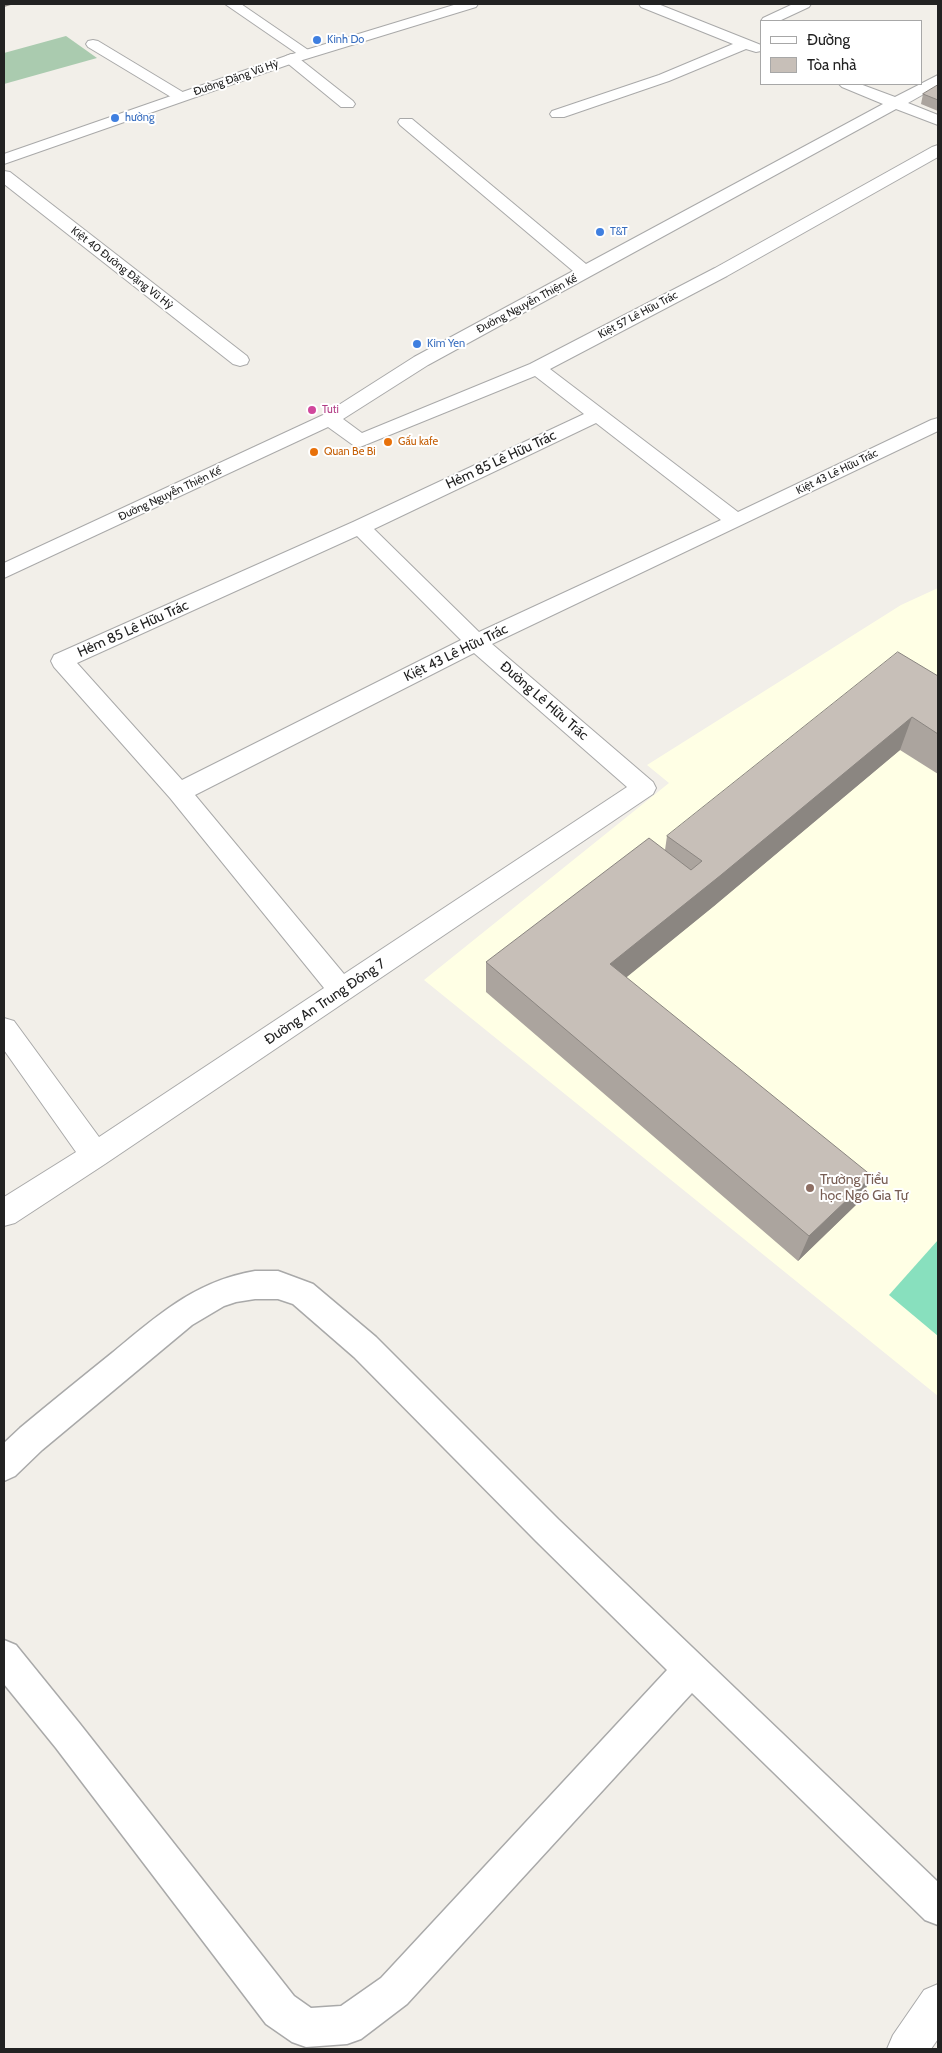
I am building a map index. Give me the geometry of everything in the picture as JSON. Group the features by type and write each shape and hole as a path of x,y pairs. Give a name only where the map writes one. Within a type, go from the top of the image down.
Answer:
{"street":[{"path":"232,4 306,54"},
{"name":"Đường Đặng Vũ Hỷ","path":"4,159 306,54 470,4"},
{"path":"646,4 760,50"},
{"path":"770,20 804,4"},
{"path":"558,114 664,78 739,42 760,26"},
{"path":"93,44 181,97"},
{"path":"291,59 347,104"},
{"name":"Đường Nguyễn Thiện Kế","path":"4,571 330,419 422,361 938,80"},
{"path":"850,85 938,120"},
{"path":"406,122 585,272"},
{"name":"Kiệt 57 Lê Hữu Trác","path":"330,419 360,441 537,368 721,272 938,150"},
{"name":"Kiệt 40 Đường Đặng Vũ Hỷ","path":"4,176 240,360"},
{"path":"537,368 736,521"},
{"name":"Hẻm 85 Lê Hữu Trác","path":"342,991 179,792 62,661 360,526 597,415"},
{"name":"Kiệt 43 Lê Hữu Trác","path":"179,792 476,642 736,521 938,424"},
{"name":"Đường Lê Hữu Trác","path":"360,526 476,642 644,788"},
{"name":"Đường An Trung Đông 7","path":"4,1213 342,991 644,788"},
{"path":"4,1029 95,1155"},
{"path":"907,2049 938,2004"}],"lane":[{"path":"4,1465 30,1439 181,1315 214,1296 236,1288 278,1285 303,1294 365,1347 547,1530 938,1907"},
{"path":"4,1657 68,1736 280,2010 306,2028 347,2025 394,1991 691,1669"}],"shaded area":[{"path":"66,36 97,58 4,84 4,53"},
{"name":"Trường Tiểu học Ngô Gia Tự","path":"938,588 938,1396 424,980 669,783 647,765 901,605"}],"green space":[{"path":"938,1240 938,1336 889,1295"}],"building":[{"path":"938,85 938,100 923,94"},
{"path":"898,652 938,676 938,734 912,717 610,964 872,1176 809,1236 486,962 649,838 691,870 702,861 667,836"}],"place":[{"name":"Kinh Do","path":"317,40"},
{"name":"hường","path":"115,118"},
{"name":"T&T","path":"600,232"},
{"name":"Kim Yen","path":"417,344"},
{"name":"Tuti","path":"312,410"},
{"name":"Gấu kafe","path":"388,442"},
{"name":"Quan Be Bi","path":"314,452"},
{"name":"Trường Tiểu học Ngô Gia Tự","path":"810,1188"}]}
